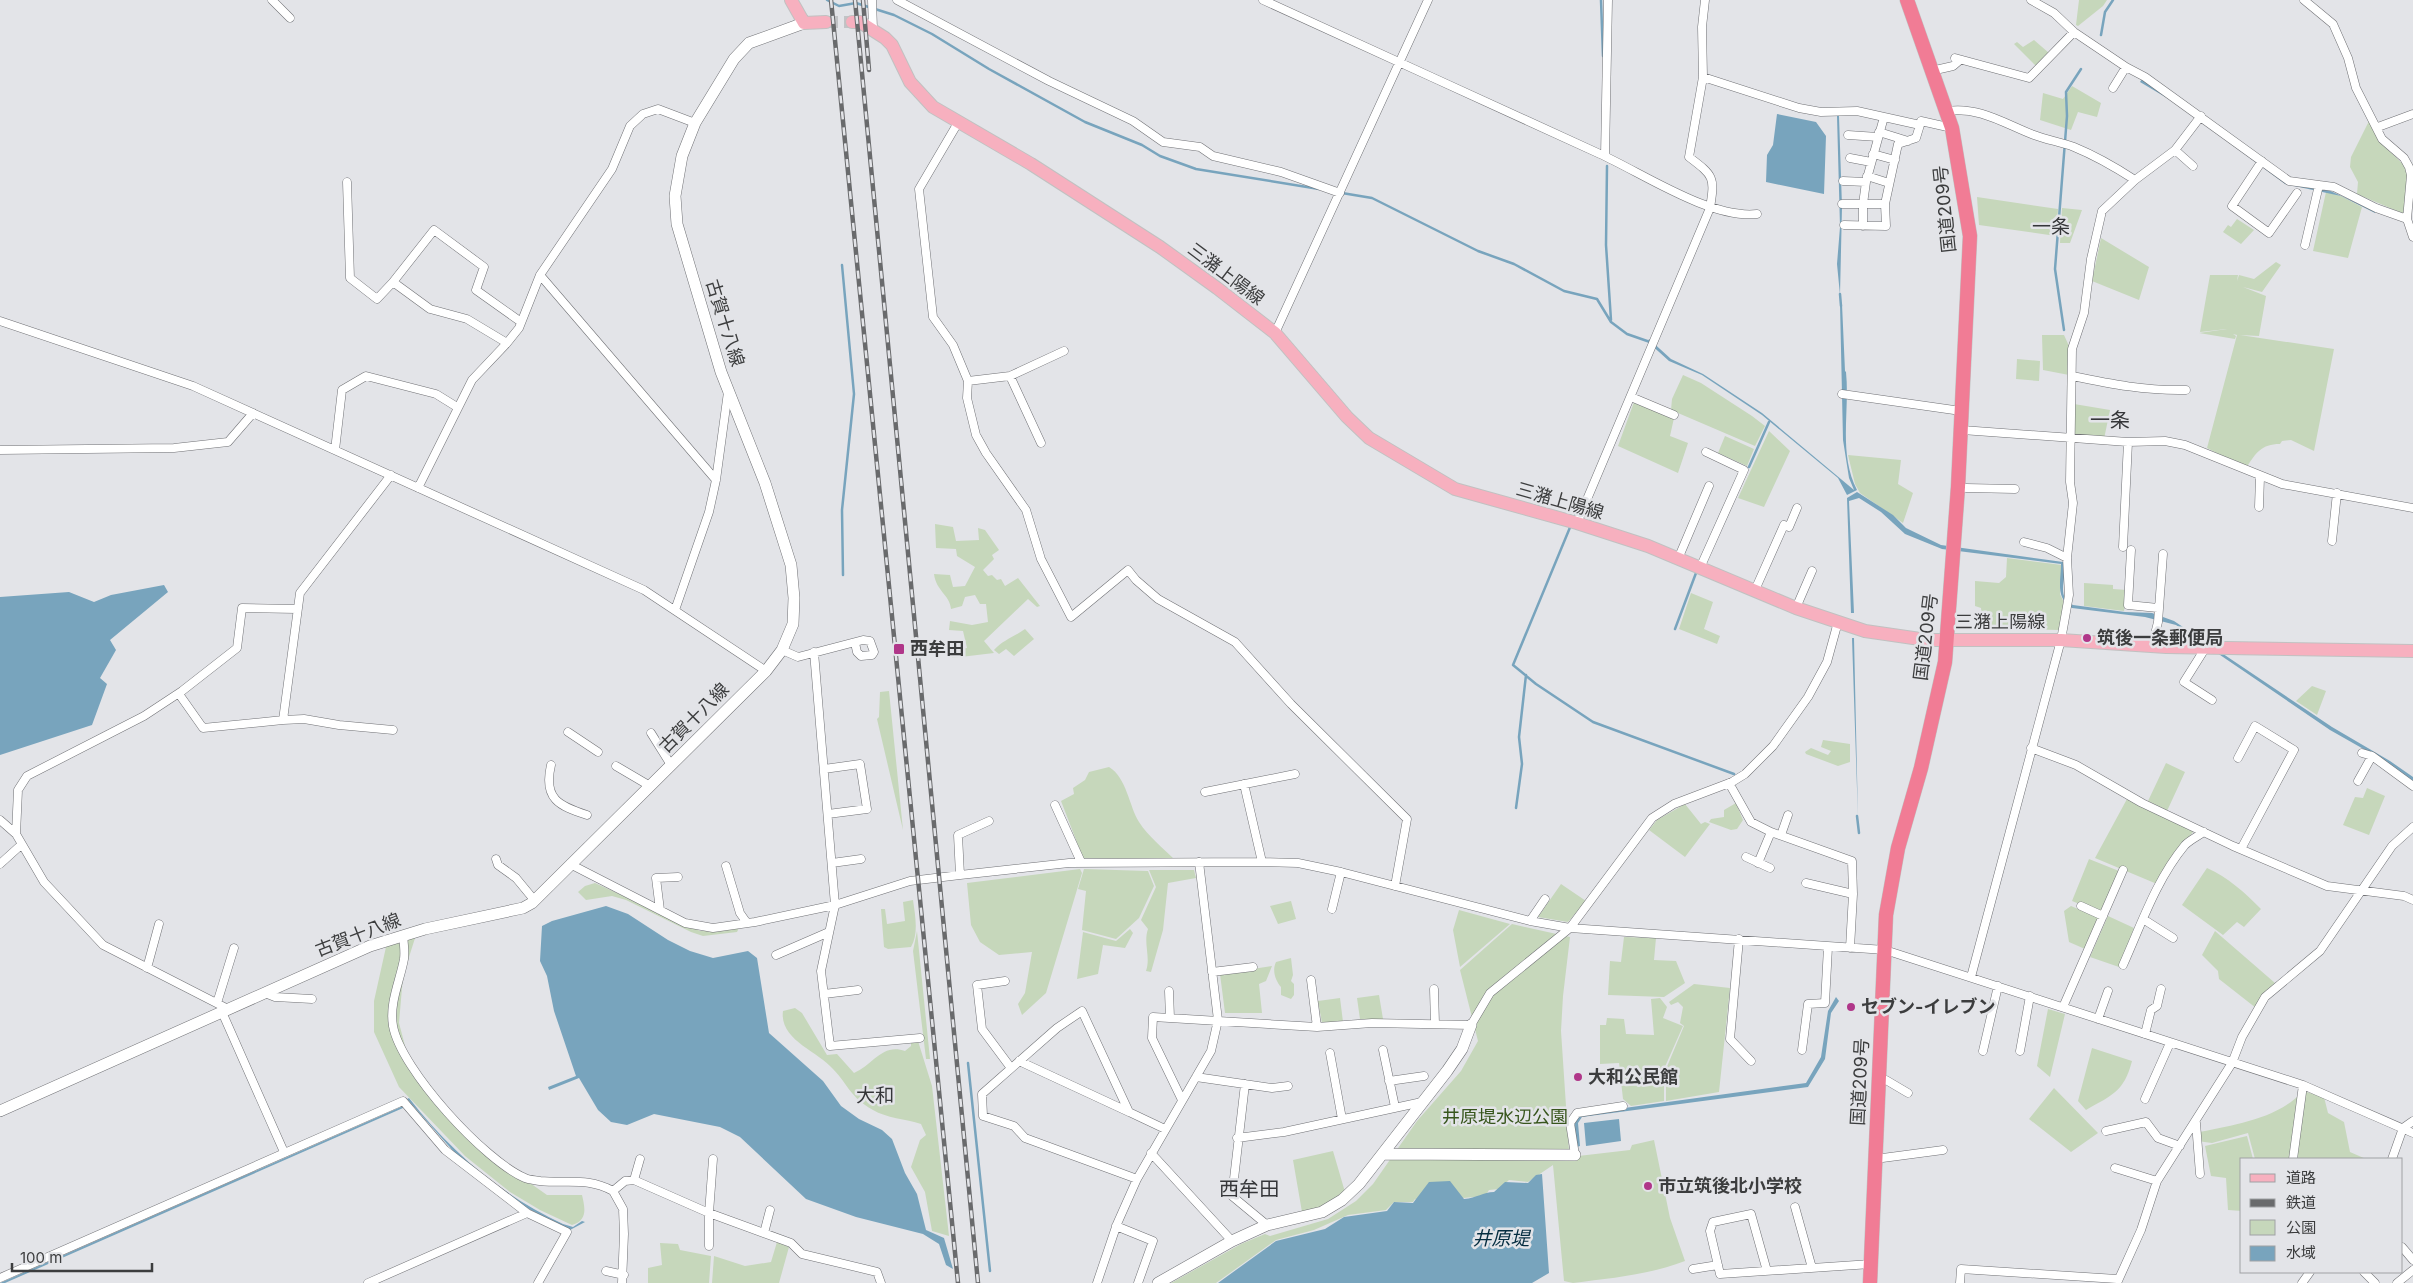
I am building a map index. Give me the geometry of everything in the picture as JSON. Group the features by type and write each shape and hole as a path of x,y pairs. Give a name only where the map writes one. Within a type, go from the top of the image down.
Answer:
{"highway":[{"name":"国道209号","path":"1870,1283 1886,915 1892,881 1930,729 1944,662 1962,430 1961,411 1970,236 1952,128 1907,0"}],"main road":[{"path":"791,0 804,23 826,22"},
{"name":"三潴上陽線","path":"852,22 860,22 873,29 892,45 910,82 934,107 959,120 1160,247 1275,333 1347,417 1369,438 1394,455 1455,489 1577,523 1678,559 1838,622 1866,631 1912,638 1946,640 2061,640 2152,646 2413,651"},
{"name":"古賀十八線","path":"0,1111 222,1008 264,993 370,946 425,929 523,908 535,900 766,671 782,650 793,624 794,598 791,565 765,483 728,390 677,224 674,196 682,156 695,123 734,59 749,43 804,23"},
{"path":"1158,1283 1232,1241 1267,1225 1322,1212 1335,1204 1359,1184 1447,1071 1462,1049 1471,1025"},
{"path":"1383,1154 1574,1155"}],"street":[{"path":"272,0 290,18"},
{"path":"872,0 873,29"},
{"path":"896,0 1049,81 1133,121 1163,142 1200,147 1213,156 1281,172 1340,193"},
{"path":"1263,0 1605,156 1710,208 1742,216 1757,214"},
{"path":"1275,333 1428,0"},
{"path":"1605,156 1608,0"},
{"path":"1577,523 1710,208 1713,186 1709,172 1689,157 1703,77 1702,27 1706,0"},
{"path":"2031,0 2054,13 2074,32 2201,116 2289,181 2334,187 2376,208 2408,219"},
{"path":"2304,0 2333,24 2348,58 2356,88 2378,127 2382,139 2404,158 2409,167 2411,175 2408,219 2413,237"},
{"path":"1931,72 1953,66 1957,59 2029,78 2074,32"},
{"path":"2113,88 2126,67"},
{"path":"1703,77 1799,108 1821,112 1858,111 1920,125"},
{"path":"418,488 472,380 507,343 521,322 540,275 612,170 630,126 643,114 658,108 695,123"},
{"path":"1947,111 1958,110 1993,116 2033,135 2073,147 2107,162 2135,180"},
{"path":"2378,127 2413,114"},
{"path":"1971,977 2061,640 2069,595 2067,558 2072,503 2070,482 2072,349 2084,314 2090,259 2102,211 2135,180 2175,150 2201,116"},
{"path":"1863,226 1862,204 1866,179 1884,117"},
{"path":"959,120 919,189 933,317 953,346 968,381 967,398 976,435 986,453 996,464 1026,510 1041,559 1071,617 1128,570 1136,580 1164,603 1235,642 1291,704 1407,819 1395,886"},
{"path":"1844,225 1886,226 1885,204 1898,144 1916,138 1921,121 1952,128"},
{"path":"1848,135 1879,134 1908,141"},
{"path":"2175,150 2193,166"},
{"path":"1850,158 1895,160"},
{"path":"2262,161 2232,206 2269,233 2297,193"},
{"path":"1843,181 1866,179 1889,183"},
{"path":"347,182 350,278 377,299 393,282 434,230 484,268 476,290 521,322"},
{"path":"2305,245 2319,185"},
{"path":"1842,204 1885,204"},
{"path":"540,275 716,480"},
{"path":"393,282 430,309 467,319 507,343"},
{"path":"0,321 193,386 644,590 766,671"},
{"path":"968,381 1010,376 1064,351"},
{"path":"335,450 342,390 366,376 436,394 457,407"},
{"path":"1010,376 1041,443"},
{"path":"2072,376 2125,387 2157,391 2186,390"},
{"path":"674,610 709,512 716,480 728,390"},
{"path":"1842,394 1961,411"},
{"path":"1631,397 1674,415"},
{"path":"0,450 174,448 228,442 252,413"},
{"path":"1962,430 2128,442 2165,441 2185,444 2260,477 2282,484 2413,508"},
{"path":"2128,442 2128,605 2158,608"},
{"path":"1700,568 1744,470 1706,452"},
{"path":"283,720 300,593 391,475"},
{"path":"2259,507 2260,477"},
{"path":"1678,559 1709,486"},
{"path":"1966,488 2015,489"},
{"path":"2332,541 2337,493"},
{"path":"1717,508 1725,512"},
{"path":"1755,590 1784,525 1792,529 1797,508"},
{"path":"2024,542 2047,548 2067,558"},
{"path":"2152,646 2158,622 2163,554"},
{"path":"1799,601 1812,571"},
{"path":"16,834 18,790 27,776 144,716 179,694 238,648 242,608 297,610"},
{"path":"1182,1100 1152,1038 1152,1017 1317,1027 1372,1023 1471,1025 1490,993 1570,928 1652,818 1674,804 1729,783 1751,770 1773,746 1808,697 1827,662 1838,622"},
{"path":"782,650 798,657 855,643"},
{"path":"2206,647 2184,682 2212,700"},
{"path":"814,652 835,905 821,971 830,1046 832,1048 920,1038"},
{"path":"179,694 203,728 304,719 339,725 393,730"},
{"path":"2238,758 2255,726 2294,750 2241,849"},
{"path":"568,732 598,752"},
{"path":"651,734 671,765"},
{"path":"2032,748 2076,765 2142,803 2204,832 2328,886 2404,896 2413,900"},
{"path":"2362,753 2372,756 2413,786"},
{"path":"2358,781 2372,756"},
{"path":"824,768 860,764 867,809 828,814"},
{"path":"551,765 548,778 549,786 557,802 563,807 587,815"},
{"path":"616,766 650,786"},
{"path":"1205,792 1295,774"},
{"path":"1729,783 1748,820 1771,832 1852,861 1853,894 1850,948"},
{"path":"1244,784 1262,862"},
{"path":"1054,805 1081,862"},
{"path":"1781,835 1788,815"},
{"path":"0,820 16,834 44,882 103,945 222,1008"},
{"path":"960,875 958,835 989,821"},
{"path":"1960,1283 1961,1269 2117,1281 2141,1230 2157,1181 2196,1123 2232,1063 2242,1037 2265,997 2320,951 2392,846 2413,827"},
{"path":"1758,863 1771,832"},
{"path":"2123,965 2172,863 2186,844 2204,832"},
{"path":"0,864 21,845"},
{"path":"1746,857 1770,868"},
{"path":"496,859 498,864 516,878 535,900"},
{"path":"832,863 861,859"},
{"path":"570,864 685,923 713,928 835,905 910,881 960,875 1081,862 1298,863 1341,872 1530,922 1570,928 1885,950 2303,1085 2413,1133"},
{"path":"1097,1283 1116,1226 1136,1179 1212,1051 1218,1020 1199,862"},
{"path":"726,866 740,913 747,923"},
{"path":"2064,1008 2123,870"},
{"path":"1332,909 1341,872"},
{"path":"660,910 656,878 678,877"},
{"path":"1806,883 1853,894"},
{"path":"1530,922 1545,898"},
{"path":"2081,906 2103,916"},
{"path":"2143,920 2173,938"},
{"path":"147,968 159,924"},
{"path":"776,955 830,932"},
{"path":"403,936 404,958 396,986 393,1026 399,1045 412,1070 466,1134 525,1179 548,1182 580,1180 599,1183 613,1191 622,1209 623,1279 606,1271"},
{"path":"1739,939 1730,1040 1751,1061"},
{"path":"1802,1050 1808,1004 1825,1003 1828,947"},
{"path":"234,948 222,1008 284,1152"},
{"path":"1212,972 1253,967"},
{"path":"1311,980 1317,1027"},
{"path":"1005,982 977,985 982,1029 1011,1068"},
{"path":"1983,1051 1998,986"},
{"path":"1434,988 1435,1024"},
{"path":"2145,1034 2151,1010 2157,1006 2161,989"},
{"path":"824,994 858,990"},
{"path":"1169,991 1170,1018"},
{"path":"2098,1019 2108,991"},
{"path":"264,993 275,997 312,999"},
{"path":"2020,1051 2030,996"},
{"path":"1129,1112 1082,1012 1057,1028 982,1094 983,1116 1014,1126 1025,1138 1136,1179"},
{"path":"974,1033 982,1029"},
{"path":"2145,1099 2170,1043"},
{"path":"1383,1050 1394,1107"},
{"path":"1330,1053 1342,1119"},
{"path":"1019,1061 1165,1129"},
{"path":"1389,1082 1424,1076"},
{"path":"1196,1078 1272,1088 1288,1086"},
{"path":"1886,1080 1908,1093"},
{"path":"1245,1084 1237,1138 1232,1196 1267,1225"},
{"path":"2293,1158 2303,1085"},
{"path":"0,1278 403,1101 445,1150 527,1213 567,1232 538,1283"},
{"path":"1237,1138 1284,1132 1422,1102"},
{"path":"1574,1155 1570,1123 1576,1113 1623,1106"},
{"path":"2392,1158 2403,1128 2413,1121"},
{"path":"2106,1131 2146,1122 2158,1138 2180,1146"},
{"path":"2196,1123 2200,1174"},
{"path":"1876,1159 1943,1150"},
{"path":"1151,1153 1232,1241"},
{"path":"634,1180 640,1158"},
{"path":"709,1246 709,1213 713,1159"},
{"path":"2115,1168 2157,1181"},
{"path":"613,1191 624,1181 634,1180 709,1213 792,1243 802,1254 877,1272 881,1283"},
{"path":"1795,1207 1812,1268"},
{"path":"764,1233 770,1210"},
{"path":"368,1283 527,1213"},
{"path":"1767,1271 1751,1214 1713,1222 1710,1231 1720,1274 1767,1271 1871,1264"},
{"path":"1116,1226 1153,1240 1138,1283"},
{"path":"2403,1248 2413,1260"},
{"path":"1693,1269 1718,1266"},
{"path":"2397,1283 2413,1270"},
{"path":"2365,1273 2375,1283"}],"green space":[{"path":"2079,0 2107,0 2103,6 2078,26 2076,25"},
{"path":"2034,40 2049,53 2037,67 2014,44 2017,42 2023,47"},
{"path":"2072,86 2101,103 2097,117 2078,112 2071,130 2040,120 2043,93 2063,99"},
{"path":"2369,121 2382,144 2406,167 2408,174 2404,214 2357,194 2358,182 2350,167 2351,157"},
{"path":"2326,192 2341,196 2362,207 2348,258 2313,251"},
{"path":"1977,197 2058,209 2056,236 1979,225"},
{"path":"2062,208 2082,210 2070,243 2060,243"},
{"path":"2237,219 2254,230 2241,244 2223,232 2228,225 2231,227"},
{"path":"2101,238 2149,267 2139,300 2092,281"},
{"path":"2276,262 2281,265 2262,292 2243,287 2266,296 2259,336 2240,335 2334,349 2314,451 2291,440 2282,441 2280,444 2273,444 2260,450 2246,468 2207,448 2237,335 2233,334 2236,336 2235,339 2199,333 2227,329 2200,332 2210,275 2238,275 2237,281 2239,275 2254,279"},
{"path":"2042,335 2064,335 2069,346 2069,375 2043,370"},
{"path":"2017,359 2040,361 2039,381 2016,379"},
{"path":"1683,375 1701,383 1765,426 1755,446 1671,410 1672,399"},
{"path":"1634,402 1674,418 1670,436 1688,443 1678,473 1618,446"},
{"path":"2074,404 2110,410 2104,439 2077,437 2074,434"},
{"path":"1769,431 1790,451 1764,507 1738,498"},
{"path":"1725,436 1754,449 1747,466 1718,453"},
{"path":"1848,455 1901,460 1898,484 1913,493 1903,523 1860,493 1855,484"},
{"path":"935,524 953,527 956,541 979,540 978,528 985,530 999,550 992,555 994,559 983,570 988,576 992,575 997,580 1001,579 1005,586 1018,578 1040,606 1037,607 1028,599 984,641 994,653 952,658 950,649 967,648 963,631 949,630 950,621 972,625 988,622 986,604 980,604 975,595 965,597 962,606 951,609 948,600 937,585 934,574 950,575 953,587 965,586 975,567 957,556 956,549 936,548"},
{"path":"2007,558 2062,565 2060,594 2065,605 2059,630 1981,628 1979,622 1982,620 1981,608 1975,606 1975,581 1999,583 2006,577"},
{"path":"2084,583 2113,585 2113,589 2127,590 2124,611 2084,606"},
{"path":"1691,593 1713,602 1704,629 1720,636 1717,644 1679,629"},
{"path":"1025,629 1034,639 1014,656 1006,649 999,654 994,650 1005,641"},
{"path":"2312,686 2326,691 2317,715 2296,701"},
{"path":"889,691 903,830 877,719 879,717 880,692"},
{"path":"1823,740 1850,744 1850,762 1838,766 1806,754 1805,752 1811,748 1828,755 1831,751 1821,747"},
{"path":"2166,763 2185,772 2167,811 2148,801"},
{"path":"1109,767 1124,785 1139,822 1151,837 1175,860 1083,858 1061,801 1074,794 1073,788 1085,780 1089,772"},
{"path":"2367,788 2385,796 2369,835 2343,825 2355,797 2363,798"},
{"path":"2127,799 2194,831 2183,843 2157,884 2095,858"},
{"path":"1736,803 1743,820 1737,829 1731,830 1709,822 1711,819 1724,817 1724,810"},
{"path":"1685,804 1701,824 1705,822 1710,824 1685,857 1649,830 1657,820"},
{"path":"2089,859 2119,871 2102,913 2072,901"},
{"path":"2207,868 2229,881 2261,909 2244,927 2237,922 2223,935 2182,905"},
{"path":"1080,869 1082,873 1046,993 1022,1015 1018,1004 1025,993 1032,952 999,955 980,942 971,925 967,883"},
{"path":"1084,869 1148,871 1154,886 1139,918 1116,939 1082,930 1086,891 1078,889"},
{"path":"1149,870 1194,870 1196,878 1168,883 1163,930 1151,972 1146,971 1148,929 1141,920 1156,887"},
{"path":"595,883 700,931 739,928 737,932 703,936 626,900 612,896 586,900 578,892 585,886"},
{"path":"1561,884 1586,901 1568,922 1538,917"},
{"path":"913,900 916,930 911,947 888,949 884,947 881,909 885,909 887,924 905,921 903,902"},
{"path":"1291,901 1296,919 1278,924 1270,906"},
{"path":"2071,906 2099,918 2085,949 2069,942 2064,911"},
{"path":"1459,910 1510,924 1460,967 1453,930"},
{"path":"2108,916 2134,928 2119,967 2090,957"},
{"name":"井原堤水辺公園","path":"1512,924 1570,937 1561,1031 1569,1151 1561,1158 1630,1150 1632,1145 1654,1140 1670,1218 1685,1261 1658,1270 1630,1275 1573,1283 1564,1281 1553,1165 1528,1182 1509,1180 1499,1189 1489,1190 1485,1196 1463,1198 1451,1209 1425,1209 1415,1199 1413,1202 1394,1202 1386,1210 1348,1215 1314,1230 1276,1240 1216,1283 1171,1283 1241,1244 1265,1234 1270,1236 1328,1219 1356,1201 1373,1184 1417,1121 1461,1071 1478,1041 1460,970"},
{"path":"1130,929 1133,933 1125,948 1103,945 1098,974 1077,979 1083,932 1116,941"},
{"path":"917,931 930,1059 926,1059 913,951"},
{"path":"2215,931 2275,983 2256,1008 2219,979 2218,971 2202,955"},
{"path":"416,935 403,976 399,1023 409,1061 449,1113 489,1154 547,1195 582,1195 584,1213 581,1220 577,1223 572,1225 540,1210 510,1192 465,1156 399,1087 374,1032 374,1001 386,947"},
{"path":"1624,937 1656,938 1654,960 1676,961 1685,983 1664,997 1608,995 1610,961 1621,962"},
{"path":"1291,958 1293,975 1291,981 1294,984 1294,995 1291,999 1281,995 1281,987 1274,972 1276,962"},
{"path":"1272,966 1266,981 1259,984 1262,1013 1225,1013 1220,974"},
{"path":"1694,984 1730,988 1719,1092 1666,1101 1666,1069 1684,1026 1680,1023 1683,1007 1678,1002 1671,1005 1669,1002"},
{"path":"1379,995 1383,1019 1360,1019 1357,998"},
{"path":"1340,998 1343,1022 1322,1023 1318,1001"},
{"path":"1660,998 1667,1007 1663,1018 1683,1026 1664,1069 1664,1101 1631,1106 1623,1099 1619,1063 1600,1064 1600,1025 1606,1025 1607,1018 1624,1019 1626,1034 1654,1035 1651,999"},
{"path":"795,1008 802,1013 827,1055 837,1054 854,1073 884,1052 897,1049 905,1051 911,1046 911,1042 918,1041 932,1086 949,1236 932,1231 925,1192 911,1167 920,1140 926,1135 921,1124 878,1113 859,1100 833,1069 801,1044 787,1030 783,1021 783,1011"},
{"path":"2048,1009 2065,1014 2050,1077 2037,1066"},
{"path":"2092,1048 2132,1061 2125,1080 2116,1092 2086,1110 2078,1101"},
{"path":"2054,1088 2098,1133 2071,1152 2029,1119"},
{"path":"2303,1091 2324,1097 2328,1113 2344,1122 2350,1152 2364,1158 2255,1158 2248,1133 2212,1143 2197,1141 2195,1133 2253,1120 2280,1109"},
{"path":"2247,1136 2253,1158 2240,1158 2240,1211 2228,1210 2226,1178 2211,1176 2205,1146"},
{"path":"1333,1151 1345,1192 1320,1207 1302,1212 1293,1160"},
{"path":"777,1242 789,1247 779,1283 712,1283 714,1256 745,1266 771,1262"},
{"path":"660,1243 678,1244 680,1250 711,1256 709,1283 648,1283 648,1268 662,1265"}],"water":[{"path":"2142,79 2289,183 2326,189 2375,211 2375,213 2341,196 2285,184 2177,104 2140,82"},
{"path":"1777,114 1816,122 1826,136 1824,194 1766,182 1767,155 1773,145"},
{"path":"1837,116 1839,116 1842,207 1840,295 1837,264 1840,227"},
{"path":"1840,304 1842,304 1847,387 1846,447 1851,476 1857,490 1847,495 1838,478 1762,415 1702,375 1669,361 1648,342 1649,339 1671,359 1703,374 1762,413 1854,490 1849,478 1843,440"},
{"path":"1857,492 1893,515 1906,528 1941,545 2063,562 2064,597 2073,605 2125,612 2152,613 2174,621 2332,727 2390,761 2413,777 2413,781 2330,730 2176,625 2145,617 2072,608 2063,599 2061,594 2061,564 1942,549 1905,534 1881,512 1859,498 1849,501 1854,613 1851,613 1847,498"},
{"path":"164,585 168,592 110,640 116,650 100,678 107,684 92,725 0,755 0,597 69,592 94,602 111,595"},
{"path":"1852,638 1854,638 1858,819"},
{"path":"606,906 628,914 668,940 690,951 713,958 748,951 757,958 769,1033 823,1081 841,1106 859,1119 882,1130 892,1139 905,1173 917,1194 926,1230 944,1238 953,1269 946,1265 939,1244 923,1234 856,1217 806,1199 740,1137 720,1127 654,1114 627,1125 611,1122 598,1110 579,1078 549,1090 548,1087 576,1076 554,1011 547,976 540,961 542,926 552,921"},
{"path":"1836,997 1839,1001 1831,1013 1825,1059 1808,1087 1582,1117 1578,1123 1580,1146 1577,1147 1574,1123 1581,1114 1806,1083 1821,1057 1828,1011"},
{"path":"409,1098 460,1154 498,1186 541,1213 563,1224 573,1227 582,1221 585,1222 570,1230 521,1205 455,1153 407,1099"},
{"path":"403,1106 403,1108 5,1283 0,1283"},
{"path":"1619,1119 1621,1141 1586,1146 1584,1123"},
{"name":"井原堤","path":"1542,1174 1549,1273 1532,1283 1218,1283 1276,1241 1325,1229 1344,1217 1387,1211 1394,1202 1413,1203 1429,1182 1450,1181 1464,1199 1494,1192 1505,1182 1528,1183 1536,1175"}],"waterway":[{"path":"827,0 839,6 856,3 894,15 932,34 989,69 1085,122 1142,145 1160,156 1196,169 1319,189"},
{"path":"1601,0 1603,56"},
{"path":"2101,35 2105,12 2113,0"},
{"path":"2064,330 2055,269 2067,116 2066,92 2081,69"},
{"path":"1607,166 1606,245 1611,320"},
{"path":"1342,193 1372,198 1478,251 1514,264 1564,291 1597,299 1611,322 1627,334 1650,342"},
{"path":"842,265 854,394 842,510 843,575"},
{"path":"1840,294 1841,306"},
{"path":"1749,467 1769,422"},
{"path":"1574,518 1581,503"},
{"path":"1571,525 1513,665 1536,684 1593,722 1734,774"},
{"path":"1675,629 1696,573"},
{"path":"1516,808 1522,764 1519,737 1526,675"},
{"path":"1857,816 1859,833"},
{"path":"968,1063 990,1271"}],"tunnel":[{"path":"826,22 852,22"}],"railway":[{"path":"831,0 958,1283"},
{"path":"855,0 978,1283"},
{"path":"863,0 869,70"}],"place":[{"name":"筑後一条郵便局","path":"2087,638"},
{"name":"西牟田","path":"899,649"},
{"name":"セブン-イレブン","path":"1851,1007"},
{"name":"大和公民館","path":"1578,1077"},
{"name":"市立筑後北小学校","path":"1648,1186"}],"district":[{"name":"一条","path":"2051,226"},
{"name":"一条","path":"2110,420"},
{"name":"大和","path":"875,1095"},
{"name":"西牟田","path":"1249,1189"}]}
